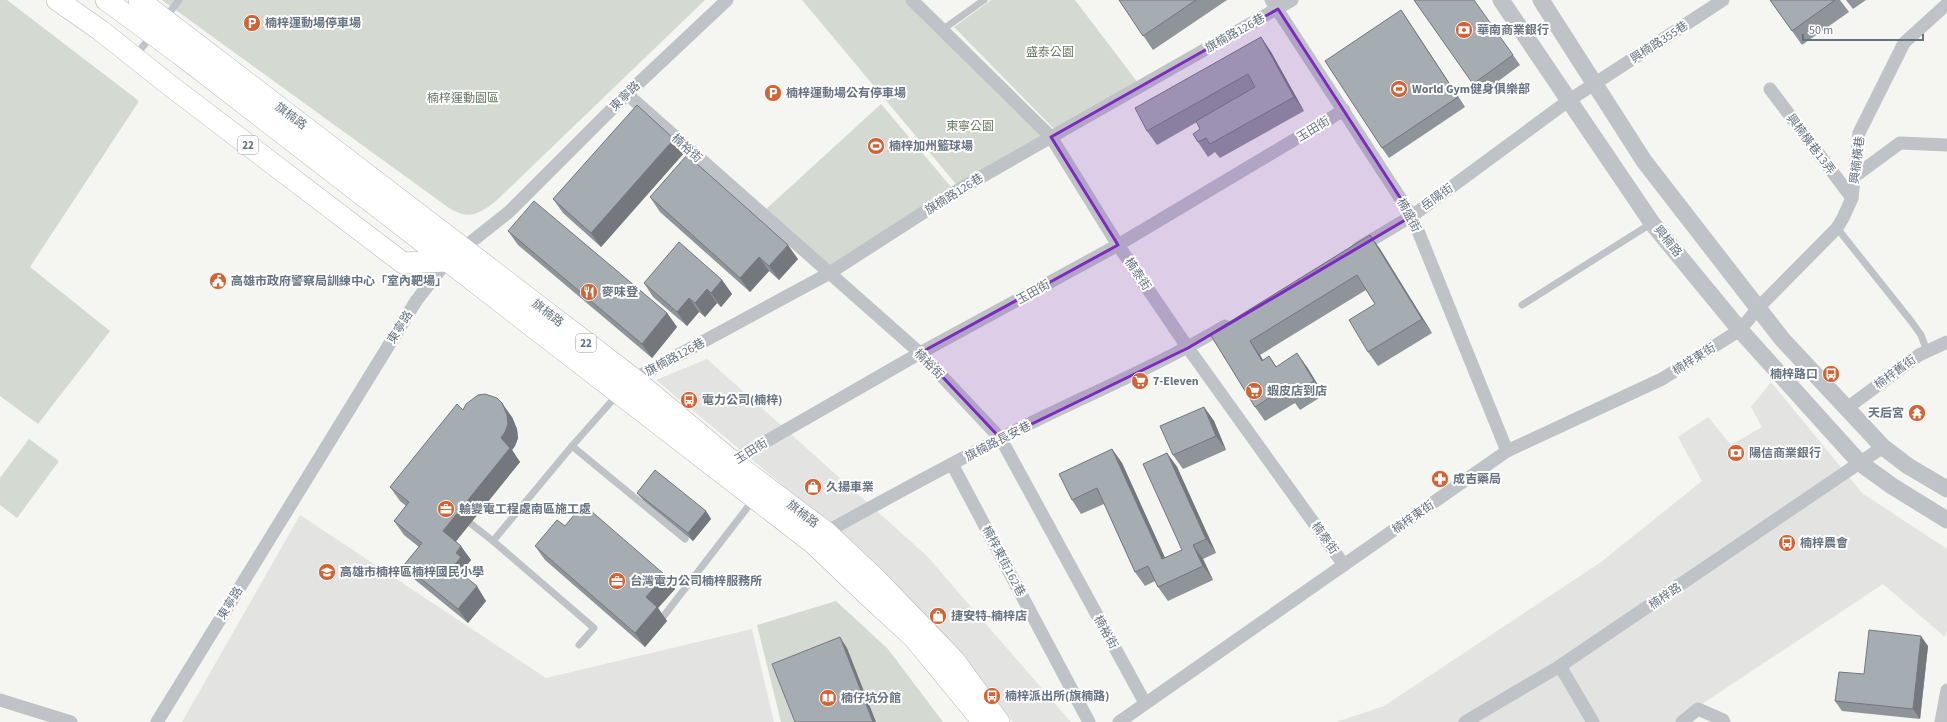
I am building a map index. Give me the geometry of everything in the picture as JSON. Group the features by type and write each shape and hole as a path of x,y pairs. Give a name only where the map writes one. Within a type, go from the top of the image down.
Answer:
{"main road":[{"name":"22","path":"57,0 135,57 403,262 448,261"},
{"name":"旗楠路","path":"106,0 158,27 464,248 626,386 728,467 877,580 954,660 999,722"},
{"name":"旗楠路","path":"139,0 158,27 448,261 626,386"},
{"name":"旗楠路","path":"728,467 756,497 820,538 862,590 914,638 983,722"}],"street":[{"name":"東寧路","path":"157,722 416,301 448,261 510,211 627,94 727,0"},
{"name":"楠泰街","path":"912,0 1050,137 1118,246 1188,348 1344,565"},
{"name":"旗楠路126巷","path":"626,386 828,274 960,189 1274,5 1292,0"},
{"name":"興楠路","path":"1501,0 1652,223 1740,330 1860,463"},
{"path":"1541,0 1644,161 1782,339 1882,447 1908,466 1947,489"},
{"name":"興楠路355巷","path":"1595,83 1723,0"},
{"name":"興楠橫巷","path":"1758,308 1837,228 1852,198 1859,133 1904,43 1947,4"},
{"name":"楠盛街","path":"1274,5 1412,216 1507,451"},
{"name":"岳陽街","path":"1344,256 1412,216 1568,101 1595,83"},
{"name":"興楠橫巷13弄","path":"1770,89 1852,198"},
{"name":"楠裕街","path":"627,94 828,274 920,353 1001,439 1145,703"},
{"name":"玉田街","path":"728,467 920,353 1118,246 1344,110"},
{"path":"1855,176 1900,143 1947,145"},
{"name":"楠梓東街","path":"1119,722 1507,451 1662,379 1740,330 1758,308"},
{"path":"1188,348 1236,320"},
{"name":"楠梓舊街","path":"1847,408 1927,351 1947,342"},
{"name":"旗楠路長安巷","path":"820,538 952,464 1188,348"},
{"name":"楠梓路","path":"1465,722 1560,666 1882,447"},
{"path":"1860,463 1892,486 1947,520"},
{"name":"楠梓東街162巷","path":"952,464 1089,722"},
{"path":"1560,666 1593,722"},
{"path":"1941,722 1947,690"},
{"path":"0,700 71,722"},
{"path":"1682,722 1698,709 1724,721"}],"lane":[{"path":"135,57 179,0"},
{"path":"942,30 984,0"},
{"path":"1522,305 1652,223"},
{"path":"1837,228 1911,321 1921,335 1927,351"},
{"path":"493,541 572,446 626,386"},
{"path":"572,446 685,539"},
{"path":"662,617 756,497"},
{"path":"470,523 594,628 579,645"}],"highlighted area":[{"path":"1278,9 1412,216 1188,348 1001,439 920,353 1118,245 1051,137"}],"shaded area":[{"path":"707,359 927,556 1071,722 1013,722 959,652 860,549 656,380"},
{"path":"1771,382 1862,493 1947,549 1947,629 1945,637 1883,584 1675,722 1336,722 1384,706 1601,562 1702,481 1678,437 1708,417 1731,445 1762,427 1751,407"},
{"name":"高雄市楠梓區楠梓國民小學","path":"300,515 546,678 752,629 774,722 182,722"}],"green space":[{"path":"0,0 7,0 139,101 30,267 110,331 38,424 0,396"},
{"name":"楠梓運動園區","path":"162,0 705,0 495,202 478,213 468,215 456,212 449,208"},
{"name":"東寧公園","path":"802,0 909,0 1051,137 960,189"},
{"name":"盛泰公園","path":"991,0 1075,0 1138,83 1055,130 954,27"},
{"name":"楠梓加州籃球場","path":"881,104 952,188 829,268 763,212"},
{"path":"29,439 59,461 17,518 0,505 0,478"},
{"path":"836,601 888,649 943,722 781,722 757,625"}],"building":[{"path":"1119,0 1196,0 1143,36"},
{"path":"1414,0 1474,0 1513,55 1473,84"},
{"path":"1770,0 1835,0 1792,31"},
{"name":"World Gym健身俱樂部","path":"1401,10 1458,97 1382,148 1325,61"},
{"path":"1261,37 1294,97 1210,144 1206,138 1198,142 1193,134 1200,129 1196,121 1255,87 1248,74 1147,131 1135,108"},
{"path":"637,105 674,139 591,233 553,199"},
{"path":"687,155 788,245 769,266 759,257 740,278 650,197"},
{"path":"534,201 667,313 642,344 508,231"},
{"path":"1370,235 1422,319 1368,352 1349,320 1375,304 1357,275 1250,341 1262,361 1269,356 1276,367 1297,353 1314,381 1290,396 1285,388 1255,407 1210,334"},
{"path":"679,242 722,280 711,293 707,289 695,303 689,298 677,312 644,283"},
{"name":"輸變電工程處南區施工處","path":"485,394 497,398 502,403 507,415 508,424 501,438 510,448 443,531 461,546 456,553 461,557 453,567 477,586 458,609 404,565 422,543 394,521 409,502 390,487 457,404 463,410 466,404 478,395"},
{"path":"1204,407 1216,436 1173,455 1160,426"},
{"path":"1112,449 1162,559 1182,550 1143,464 1167,453 1206,539 1193,545 1203,566 1158,587 1148,566 1135,572 1097,488 1072,500 1059,474"},
{"path":"655,470 706,511 688,533 637,493"},
{"name":"台灣電力公司楠梓服務所","path":"583,504 665,575 646,597 657,607 635,633 535,546 557,520 565,526"},
{"path":"1869,630 1921,636 1913,709 1835,701 1839,672 1864,674"},
{"name":"楠仔坑分館","path":"840,637 873,722 795,722 772,664"}],"place":[{"name":"楠梓運動場停車場","path":"252,23"},
{"name":"華南商業銀行","path":"1464,30"},
{"name":"World Gym健身俱樂部","path":"1399,89"},
{"name":"楠梓運動場公有停車場","path":"773,93"},
{"name":"楠梓加州籃球場","path":"876,146"},
{"name":"高雄市政府警察局訓練中心「室內靶場」","path":"218,281"},
{"name":"麥味登","path":"589,292"},
{"name":"楠梓路口","path":"1831,374"},
{"name":"7-Eleven","path":"1140,381"},
{"name":"蝦皮店到店","path":"1254,391"},
{"name":"電力公司(楠梓)","path":"689,400"},
{"name":"天后宮","path":"1917,413"},
{"name":"陽信商業銀行","path":"1736,453"},
{"name":"成吉藥局","path":"1440,479"},
{"name":"久揚車業","path":"813,487"},
{"name":"輸變電工程處南區施工處","path":"446,509"},
{"name":"楠梓農會","path":"1787,543"},
{"name":"高雄市楠梓區楠梓國民小學","path":"327,572"},
{"name":"台灣電力公司楠梓服務所","path":"617,581"},
{"name":"捷安特-楠梓店","path":"938,616"},
{"name":"楠梓派出所(旗楠路)","path":"992,696"},
{"name":"楠仔坑分館","path":"828,698"}]}
